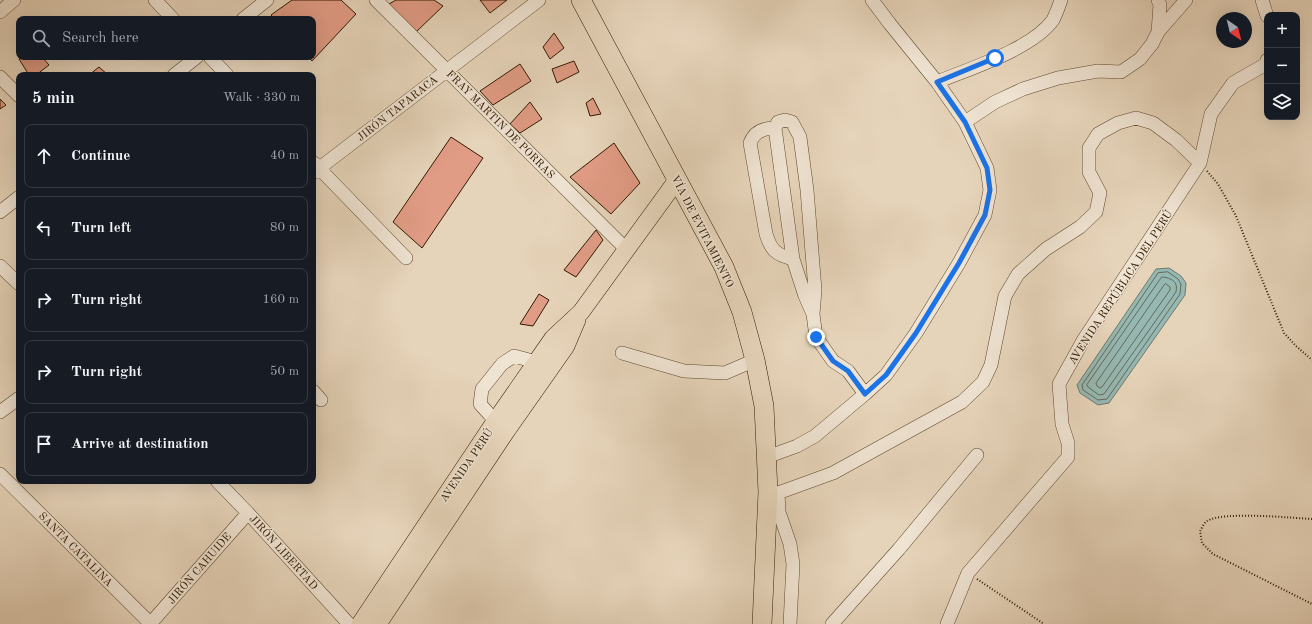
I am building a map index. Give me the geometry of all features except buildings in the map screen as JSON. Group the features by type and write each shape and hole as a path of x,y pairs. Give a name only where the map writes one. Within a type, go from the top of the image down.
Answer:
{"highway":[{"name":"VÍA DE EVITAMIENTO","path":"581,0 724,267 742,312 756,360 764,406 767,458 773,492 762,624"}],"main road":[{"name":"AVENIDA PERÚ","path":"360,624 541,369 566,346 580,312 677,180"},
{"name":"AVENIDA PERÚ","path":"378,624 501,425"}],"street":[{"path":"0,12 14,0"},
{"path":"154,0 170,16"},
{"path":"247,16 267,0"},
{"name":"FRAY MARTIN DE PORRAS","path":"376,0 626,249"},
{"name":"JIRÓN TAPARACÁ","path":"316,167 539,0"},
{"path":"767,458 797,446 815,436 886,375 916,333 959,263 985,215 990,190 987,168 965,122 937,82 872,0"},
{"path":"937,82 1024,45 1040,33 1053,19 1061,0"},
{"path":"1158,0 1160,5 1158,32"},
{"path":"965,122 996,102 1023,89 1058,78 1098,71 1121,72 1140,59 1152,44 1158,32 1186,0"},
{"path":"1262,0 1266,12"},
{"path":"178,72 192,60"},
{"path":"213,60 224,72"},
{"name":"AVENIDA REPÚBLICA DEL PERÚ","path":"946,624 968,574 1068,457 1068,443 1062,424 1059,384 1084,339 1200,163 1211,114 1233,83 1264,65"},
{"path":"0,77 16,93"},
{"path":"790,624 793,564 790,544 773,492 840,470 962,402 983,382 991,365 1005,296 1018,274 1046,249 1080,227 1096,212 1100,192 1089,172 1089,148 1098,134 1118,123 1136,118 1153,123 1176,140 1200,163"},
{"path":"813,314 805,296 793,259 775,128 778,122 785,120 792,122 800,138 807,190 815,290 813,314 816,337 833,361 848,371 865,394"},
{"path":"775,128 764,129 752,137 750,143 766,234 770,246 776,253 793,259"},
{"path":"316,169 406,258"},
{"path":"0,212 16,199"},
{"path":"0,266 16,281"},
{"path":"622,353 684,371 725,373 756,360"},
{"path":"501,425 480,404 482,389 502,364 514,356 529,360 541,369"},
{"path":"0,412 16,400"},
{"path":"832,624 900,549 977,455"},
{"name":"SANTA CATALINA","path":"0,474 150,624"},
{"name":"JIRÓN LIBERTAD","path":"220,484 350,624"},
{"name":"JIRÓN CAHUIDE","path":"150,624 248,513"}],"path":[{"path":"1200,163 1218,184 1236,216 1284,333 1312,360"},
{"path":"1312,519 1236,515 1219,517 1207,521 1200,531 1202,543 1213,554 1312,604"},
{"path":"968,574 1044,624"}],"water":[{"path":"1169,268 1181,276 1186,283 1185,295 1109,403 1098,405 1080,393 1077,385 1156,269"}],"route":[{"path":"816,337 833,361 848,371 865,394 886,375 916,333 959,263 985,215 990,190 987,168 965,122 937,82 995,58"}]}
